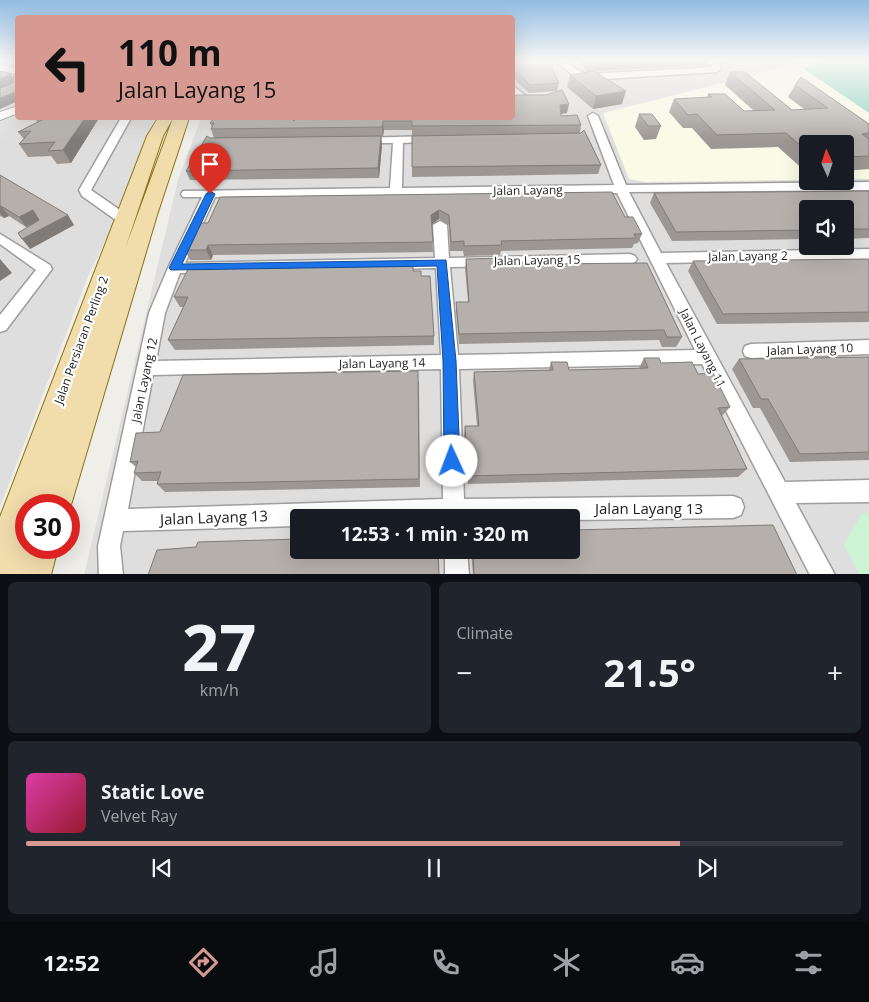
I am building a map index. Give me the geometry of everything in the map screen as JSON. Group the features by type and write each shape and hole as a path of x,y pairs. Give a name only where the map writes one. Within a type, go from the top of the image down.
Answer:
{"main road":[{"name":"Jalan Persiaran Perling 2","path":"0,565 155,136 164,120"},
{"name":"Jalan Persiaran Perling 2","path":"58,494 147,215 180,120"},
{"path":"32,574 37,559"}],"street":[{"path":"515,90 528,98 515,98"},
{"path":"0,116 15,109"},
{"name":"Jalan Layang 11","path":"593,116 621,189 707,357 823,574"},
{"path":"125,120 85,190 86,193 125,220"},
{"path":"350,140 438,139"},
{"path":"396,191 398,140"},
{"name":"Jalan Layang","path":"187,194 869,186"},
{"name":"Jalan Layang 12","path":"111,574 109,546 157,313 175,268 210,194"},
{"path":"440,226 450,361 454,509"},
{"path":"0,326 45,268 3,243"},
{"name":"Jalan Layang 2","path":"658,258 869,254"},
{"name":"Jalan Layang 15","path":"175,268 630,259"},
{"name":"Jalan Layang 10","path":"751,351 869,347"},
{"name":"Jalan Layang 14","path":"146,368 707,357"},
{"path":"780,493 869,491"},
{"name":"Jalan Layang 13","path":"580,511 733,507"},
{"name":"Jalan Layang 13","path":"115,520 290,517"},
{"path":"457,559 458,574"}],"shaded area":[{"path":"0,87 15,87 15,120 155,120 145,139 122,206 88,276 0,507"},
{"path":"515,87 869,87 869,574 84,574 178,180 200,120 515,120"},
{"path":"706,87 869,87 869,179 854,179 854,135 799,135 799,180 645,182 629,179 603,113"}],"green space":[{"path":"831,87 869,87 869,113"},
{"path":"869,513 869,574 859,574 844,545 861,514"}],"building":[{"path":"15,87 15,92 0,98 0,88"},
{"path":"585,87 619,87 626,91 596,96"},
{"path":"748,87 763,87 792,110 828,108 798,87 815,87 869,124 869,133 862,134 869,139 869,156 854,157 854,135 799,135 799,144 786,133 717,135 697,114 688,115 674,99 712,97 708,94 725,94 744,111 775,110"},
{"path":"562,90 569,104 560,105 561,116 577,115 581,125 412,126 412,121 383,121 382,127 211,129 214,123 210,123 212,120 515,120 515,95 546,95"},
{"path":"639,114 652,114 661,126 648,126"},
{"path":"42,120 84,120 63,150 48,151 55,142 19,144 31,131 18,132"},
{"path":"584,130 601,165 412,167 412,136 581,133"},
{"path":"207,136 210,138 381,136 378,168 186,171"},
{"path":"0,175 68,215 22,239 18,233 39,220 33,210 19,217 0,207"},
{"path":"869,191 869,229 854,229 854,200 799,200 799,230 676,232 654,193"},
{"path":"612,192 625,217 633,217 642,234 634,234 636,238 501,241 502,245 464,246 464,241 451,242 449,215 439,210 431,215 433,242 208,245 206,250 185,250 199,223 208,223 220,197"},
{"path":"504,258 504,262 543,262 544,264 647,263 682,337 667,337 664,330 459,334 456,302 469,302 466,259"},
{"path":"869,259 869,312 723,314 693,261"},
{"path":"413,266 413,271 421,271 421,276 430,276 434,336 168,340 188,297 174,297 188,269"},
{"path":"869,357 869,452 800,454 768,399 761,399 739,359"},
{"path":"644,358 659,358 661,363 692,362 698,374 713,373 730,407 718,408 747,469 468,476 465,426 479,426 474,372 553,370 551,362 567,362 569,370 648,368"},
{"path":"418,371 419,479 157,484 161,472 134,473 138,461 130,462 136,433 160,432 183,375"},
{"path":"773,525 797,574 474,574 473,559 580,559 580,530"},
{"path":"290,539 290,559 438,559 439,574 148,574 157,550 196,547 198,542"}],"route":[{"path":"210,194 175,268 442,262 450,361 452,461"}]}
